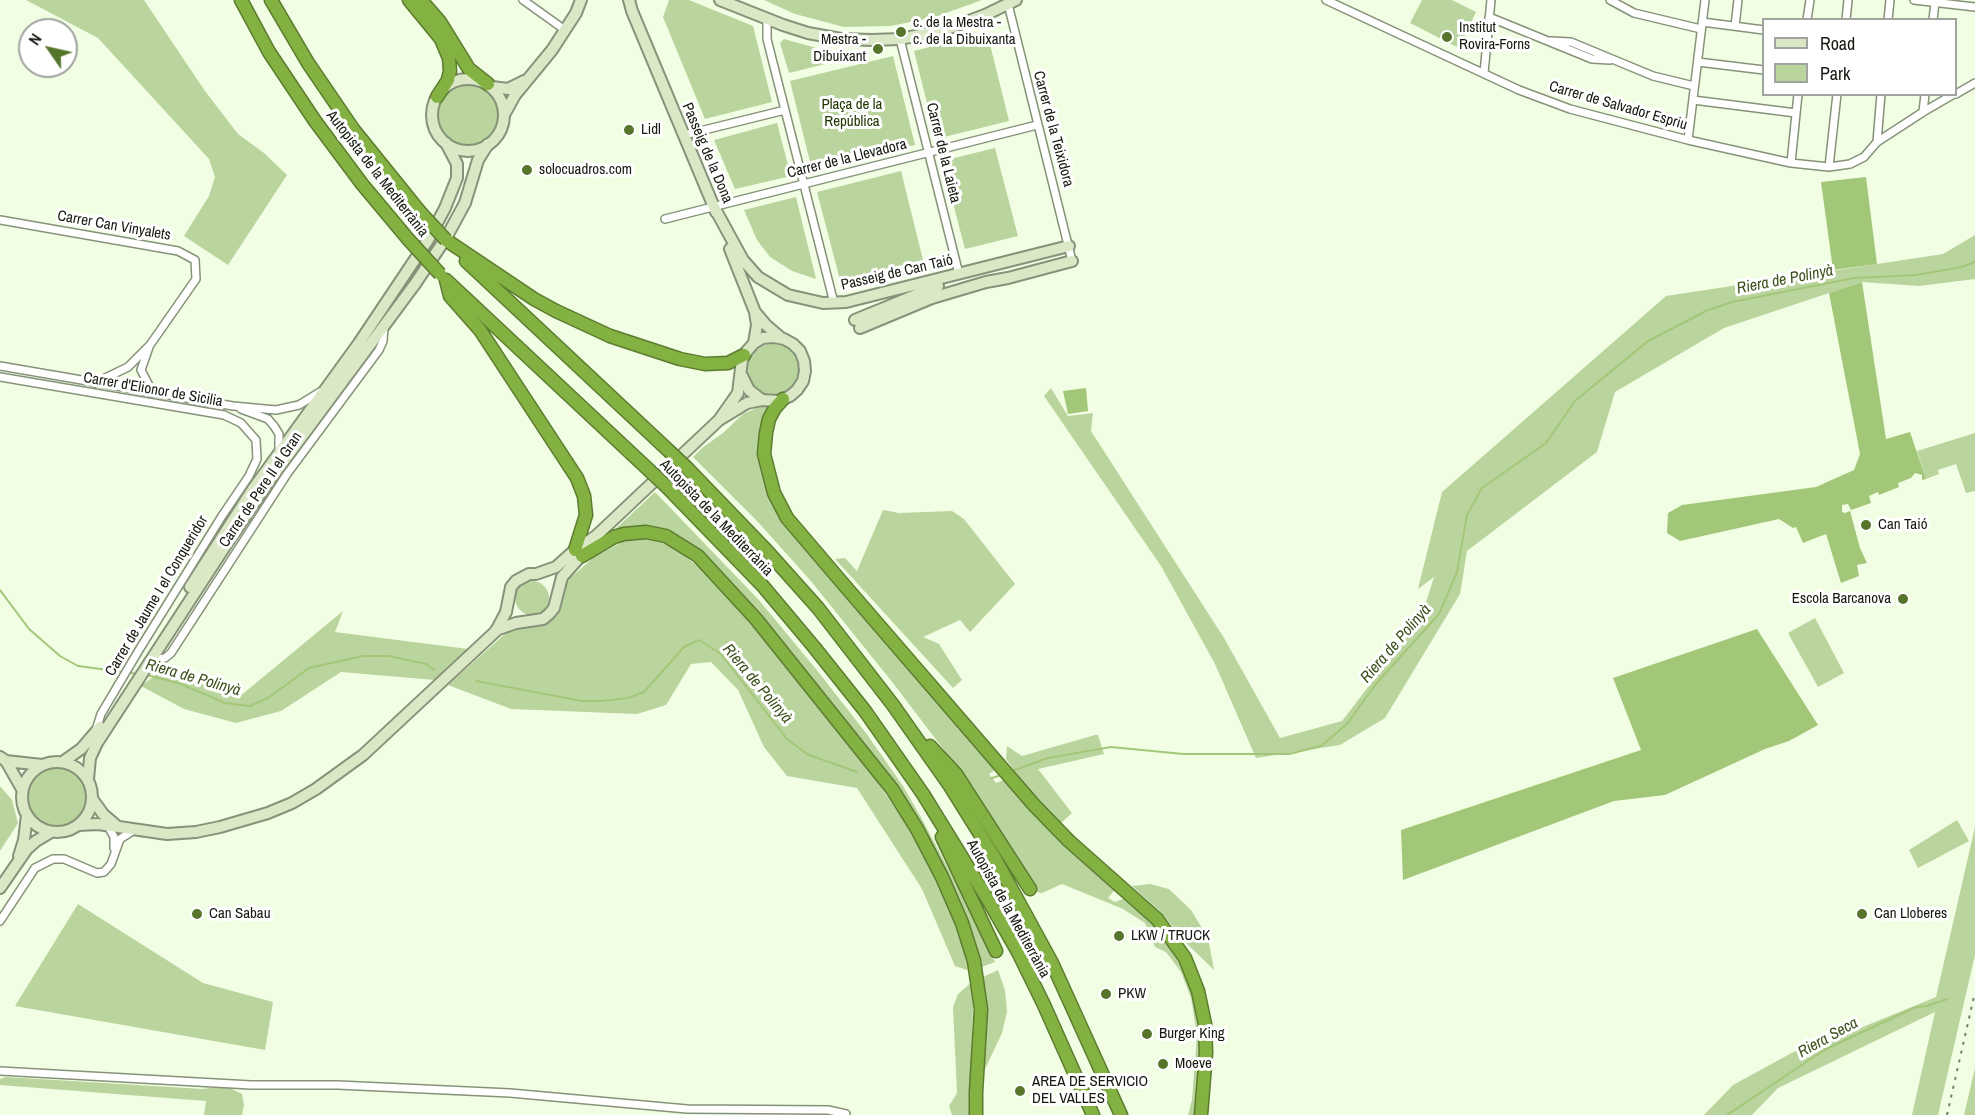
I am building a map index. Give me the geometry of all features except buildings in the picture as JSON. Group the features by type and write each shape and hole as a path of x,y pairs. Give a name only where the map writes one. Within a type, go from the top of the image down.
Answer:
{"highway":[{"name":"Autopista de la Mediterrània","path":"240,0 269,51 315,121 362,184 408,239 443,277 666,486 729,550 808,639 865,711 923,794 1018,952 1092,1115"},
{"name":"Autopista de la Mediterrània","path":"271,0 308,63 353,129 420,212 590,379 686,467 791,577 893,705 979,831 1024,909 1070,1000 1121,1115"},
{"path":"409,0 441,39 449,58 448,80 437,97"},
{"path":"421,0 440,22 469,69 490,86"},
{"path":"458,250 541,303 584,325 620,339 669,356 705,364 728,363 744,355"},
{"path":"443,277 450,296 480,330 578,478 584,496 586,514 579,553"},
{"path":"783,399 771,415 764,444 769,481 780,506 845,586 999,764 1070,841 1167,930 1185,958 1196,983 1206,1039 1201,1115"},
{"path":"579,553 614,537 646,532 666,536 676,541 708,564 801,673 892,789 918,829 942,877 962,923 977,974 981,1009 976,1115"},
{"path":"893,705 956,774 1030,889"},
{"path":"923,794 996,951"}],"main road":[{"path":"64,761 81,749 134,681 266,485 426,267 465,203 478,160 488,144 500,132 504,116 515,95 530,79 565,30 581,0"},
{"path":"576,13 590,0"},
{"path":"720,0 767,20 807,33 841,39 900,39 959,26 1012,2"},
{"name":"Passeig de la Dona","path":"628,2 714,207 755,312 757,325 754,343"},
{"path":"146,664 208,557 428,240 446,208 455,185 457,171 455,158 438,135 433,119 437,97 448,86 461,80 481,81 490,86 508,89 530,79"},
{"path":"490,86 501,99 504,116"},
{"path":"446,143 459,150 472,151 488,144"},
{"name":"Passeig de Can Taió","path":"714,207 743,260 758,277 788,295 804,300 846,302 1063,248"},
{"name":"Passeig de Can Taió","path":"1063,248 1050,256 944,284 858,324 986,282 1072,261"},
{"name":"Passeig de la Dona","path":"755,312 780,337"},
{"path":"719,420 747,403 762,400 778,401 797,390 803,381 804,361 800,351 780,337 768,337 754,343 744,355 741,367 742,376 749,390 762,400"},
{"path":"496,631 516,623 535,621 549,614 556,601 556,593 562,577 579,553 719,420 735,399 742,376"},
{"path":"0,888 31,844 51,832 64,831 79,825 114,826 167,834 196,832 245,821 292,803 316,789 363,755 496,631 506,612 516,581 529,574 556,567 579,553"},
{"path":"536,574 549,580 556,593"},
{"path":"510,595 514,611 527,620 535,621"},
{"path":"114,826 93,800 88,779 92,751 134,681"},
{"path":"3,759 42,765"},
{"path":"3,759 22,789"},
{"path":"51,832 34,823 27,815 22,800 22,789 30,774 42,765 53,761 64,761 78,768 88,779"},
{"path":"79,825 85,818 93,800"},
{"path":"16,864 24,840 27,815"}],"street":[{"path":"523,0 565,30"},
{"name":"Carrer de Salvador Espriu","path":"1326,0 1519,90 1570,109 1688,140 1791,163 1828,167 1850,164 1864,157 1877,142"},
{"path":"1484,73 1491,0"},
{"path":"1610,0 1634,13 1702,26 1735,26 1762,30"},
{"path":"1688,140 1705,0"},
{"path":"1735,26 1738,0"},
{"path":"1807,18 1810,0"},
{"path":"1846,18 1848,0"},
{"path":"1888,18 1890,0"},
{"path":"1914,0 1975,7"},
{"name":"Carrer de la Teixidora","path":"1012,2 1063,248 1072,261"},
{"path":"1933,18 1935,3"},
{"path":"1489,17 1592,59 1616,60 1653,76 1694,86"},
{"path":"767,20 767,39 834,303"},
{"name":"Carrer de la Laieta","path":"900,39 959,274"},
{"path":"1698,62 1762,70"},
{"path":"1957,93 1975,83"},
{"path":"1791,163 1798,96"},
{"path":"1828,167 1837,96"},
{"path":"1877,142 1881,96"},
{"path":"1923,112 1925,96"},
{"path":"1877,142 1951,96"},
{"path":"1693,100 1796,113"},
{"path":"684,135 785,110"},
{"name":"Carrer de la Llevadora","path":"665,219 1037,125"},
{"name":"Carrer Can Vinyalets","path":"0,220 178,250 195,260 196,279 150,345 128,367 95,382"},
{"name":"Carrer Can Vinyalets","path":"150,345 141,370 153,393"},
{"name":"Carrer d'Elionor de Sicilia","path":"0,366 233,406 276,410 299,405 327,387"},
{"name":"Carrer d'Elionor de Sicilia","path":"0,377 224,415 241,423 256,440 257,459 249,476"},
{"name":"Carrer d'Elionor de Sicilia","path":"233,406 268,419 279,434 278,454"},
{"name":"Carrer de Jaume I el Conqueridor","path":"94,734 101,714 139,650 249,476"},
{"path":"0,921 35,868 53,859 64,859 98,873 104,872 111,864 114,850 114,826"},
{"path":"114,850 120,839 134,830"},
{"path":"0,1071 251,1085 338,1085 510,1093 687,1109 828,1110 846,1114"}],"green space":[{"path":"26,0 144,0 205,91 238,134 264,153 287,175 228,265 184,236 209,196 215,177 209,159 98,38 78,27 78,18 60,18"},
{"path":"669,0 689,0 753,26 772,102 705,119 663,17"},
{"path":"764,0 982,0 935,17 891,26 844,27 795,14"},
{"path":"1422,0 1452,0 1476,12 1459,48 1410,23"},
{"path":"987,32 1009,121 936,139 914,51"},
{"path":"784,39 820,49 843,51 849,54 849,58 789,73 780,43"},
{"name":"Plaça de la República","path":"893,56 915,145 812,170 790,81"},
{"path":"468,79 488,85 498,95 504,115 498,135 488,145 468,151 448,145 438,135 432,115 438,95 448,85"},
{"path":"777,123 791,176 735,189 714,140"},
{"path":"995,148 1018,236 965,249 942,161"},
{"name":"Plaça de la República","path":"901,171 923,260 840,280 817,192"},
{"path":"796,197 816,279 792,271 770,257 757,240 744,210"},
{"path":"1975,235 1975,279 1919,286 1862,282 1724,328 1615,392 1597,452 1467,551 1460,594 1385,718 1340,745 1256,758 1215,664 1161,566 1044,396 1051,388 1068,416 1093,413 1091,431 1224,638 1280,738 1342,721 1421,618 1434,577 1418,589 1442,492 1666,296 1943,254"},
{"path":"768,344 778,344 787,348 795,356 799,370 795,384 787,392 778,396 768,396 759,392 751,384 747,375 747,365 751,356 759,348"},
{"path":"759,407 769,409 759,436 759,455 767,489 996,769 989,774 996,783 1006,779 1116,888 1108,898 1115,902 1123,899 1124,895 1139,905 1184,964 1196,998 1202,1029 1197,1115 1188,1115 1192,1100 1197,1035 1191,998 1181,972 1166,952 1155,947 1145,923 1123,909 1062,884 1042,893 1036,892 960,771 893,683 810,580 758,522 693,457 743,414"},
{"path":"1975,433 1975,491 1966,493 1956,464 1938,470 1939,474 1926,479 1917,451"},
{"path":"655,492 758,599 866,733 903,786 923,821 995,962 979,968 899,791 676,535 609,535"},
{"path":"883,510 899,513 952,511 964,519 1015,584 970,632 960,620 923,637 939,644 962,680 953,688 835,559 845,558 857,571"},
{"path":"639,539 658,541 673,547 700,568 772,649 873,776 909,828 932,870 953,918 970,971 955,966 922,889 857,788 787,776 764,747 738,690 711,662 691,664 666,705 637,714 511,709 448,685 507,632 522,627 537,627 551,621 561,607 563,593 569,579 593,558 622,542"},
{"path":"532,581 544,586 549,598 544,610 532,615 520,610 515,598 520,586"},
{"path":"343,611 335,632 468,649 435,680 341,672 281,711 236,723 184,709 141,686 167,666 239,697"},
{"path":"1815,618 1844,673 1818,687 1788,633"},
{"path":"1098,735 1104,754 1038,769 1072,813 1060,824 1024,784 1006,759 1007,746 1022,756"},
{"path":"50,762 64,762 77,768 86,777 92,790 90,810 82,822 64,832 50,832 37,826 28,817 22,804 22,790 28,777 37,768"},
{"path":"0,786 12,800 18,823 0,851"},
{"path":"1957,820 1969,841 1918,868 1909,850"},
{"path":"1975,827 1975,955 1938,1115 1912,1115 1935,1012 1778,1088 1752,1115 1704,1115 1733,1085 1845,1024 1853,1031 1936,997"},
{"path":"1150,884 1169,889 1191,910 1208,938 1214,970 1182,939 1162,913 1132,886"},
{"path":"78,904 203,983 273,1002 265,1050 15,1006"},
{"path":"998,970 1005,990 1007,1012 1002,1033 984,1071 982,1115 980,1115 981,978"},
{"path":"972,982 969,1115 952,1115 949,1106 957,1093 953,1007 958,994"},
{"path":"1975,1068 1975,1115 1964,1115"},
{"path":"6,1077 203,1089 226,1086 242,1094 244,1105 242,1115 204,1115 206,1101 0,1085 0,1079"}],"shaded area":[{"path":"1866,177 1877,264 1833,270 1821,182"},
{"path":"1862,282 1886,439 1910,432 1926,479 1922,480 1922,475 1915,473 1911,478 1898,483 1899,487 1879,495 1878,492 1869,496 1871,503 1851,510 1848,504 1842,505 1842,512 1850,511 1860,548 1867,563 1857,565 1859,576 1841,583 1826,534 1803,543 1796,527 1793,528 1779,519 1680,541 1667,533 1668,513 1682,505 1816,487 1854,470 1860,454 1829,293"},
{"path":"1086,388 1088,411 1068,414 1063,391"},
{"path":"1757,629 1818,725 1789,741 1765,749 1665,795 1614,801 1403,880 1401,830 1641,750 1613,678"}],"waterway":[{"name":"Riera de Polinyà","path":"1012,771 1048,758 1111,747 1183,754 1289,754 1321,746 1347,724 1375,685 1439,614 1457,572 1467,515 1482,488 1546,443 1575,401 1648,341 1706,311 1732,302 1854,278 1916,275 1962,267 1975,262"},
{"name":"Riera de Polinyà","path":"0,590 29,629 60,656 78,666 138,674"},
{"name":"Riera de Polinyà","path":"476,681 582,701 628,698 644,692 684,647 699,640 721,654 787,739 807,754 857,772"},
{"name":"Riera de Polinyà","path":"147,675 181,684 225,703 250,706 268,698 309,668 363,656 389,656 426,664 434,670"},
{"name":"Riera de Polinyà","path":"992,778 1001,775"},
{"name":"Riera Seca","path":"1727,1115 1824,1050 1916,1007 1947,999"}],"railway":[{"path":"1947,1115 1975,992"}],"place":[{"name":"c. de la Mestra - c. de la Dibuixanta","path":"901,32"},
{"name":"Institut Rovira-Forns","path":"1447,37"},
{"name":"Mestra - Dibuixant","path":"878,49"},
{"name":"Lidl","path":"629,130"},
{"name":"solocuadros.com","path":"527,170"},
{"name":"Can Taió","path":"1866,525"},
{"name":"Escola Barcanova","path":"1903,599"},
{"name":"Can Sabau","path":"197,914"},
{"name":"Can Lloberes","path":"1862,914"},
{"name":"LKW / TRUCK","path":"1119,936"},
{"name":"PKW","path":"1106,994"},
{"name":"Burger King","path":"1147,1034"},
{"name":"Moeve","path":"1163,1064"},
{"name":"AREA DE SERVICIO DEL VALLES","path":"1020,1091"}]}
